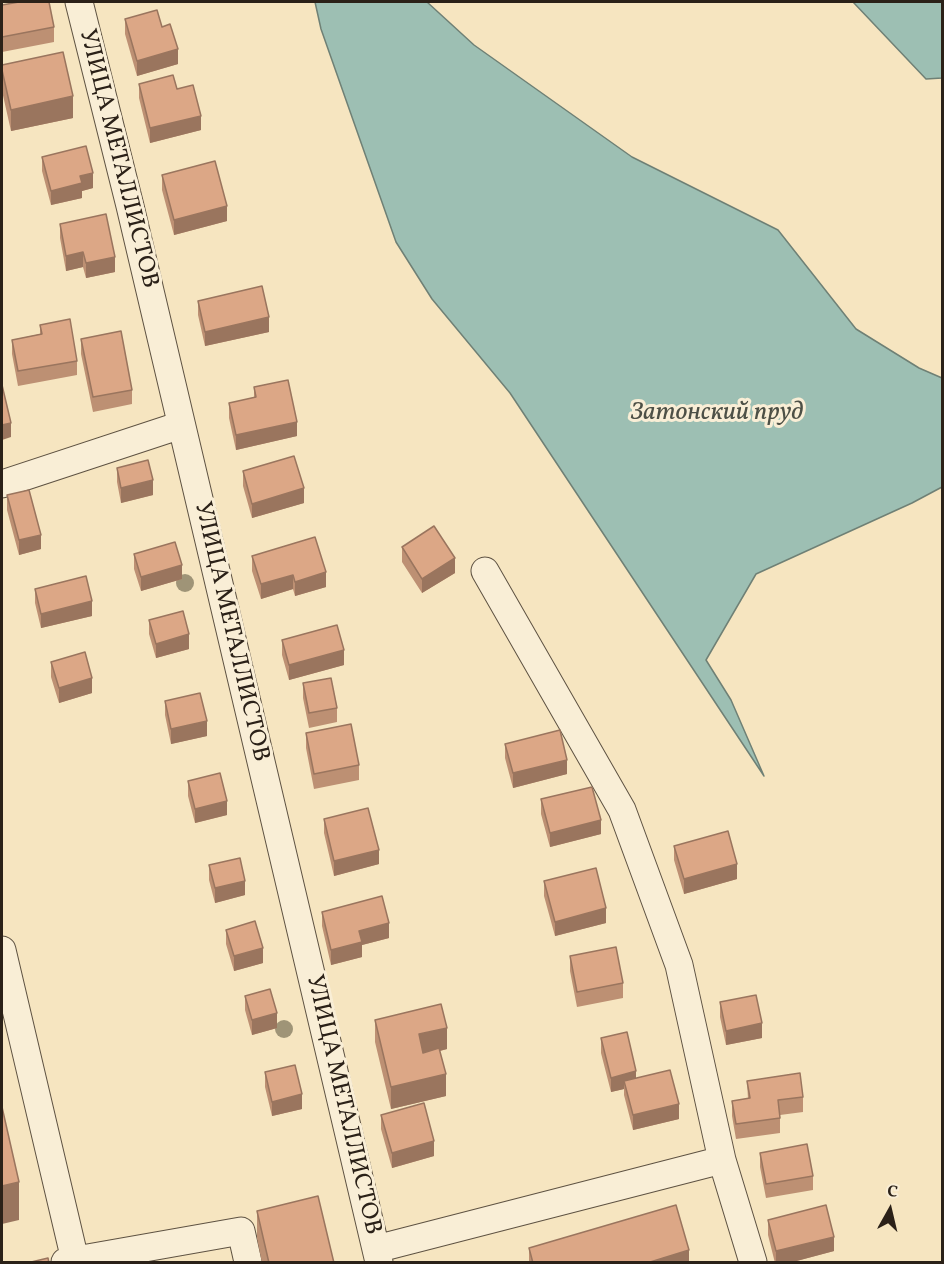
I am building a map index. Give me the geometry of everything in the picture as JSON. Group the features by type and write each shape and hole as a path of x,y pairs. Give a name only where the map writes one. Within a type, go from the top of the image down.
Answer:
{"street":[{"name":"УЛИЦА МЕТАЛЛИСТОВ","path":"79,2 377,1256"},
{"path":"2,484 181,425"},
{"path":"485,571 622,810 679,965 722,1160 753,1263"},
{"path":"2,950 70,1261 241,1231 248,1263"},
{"path":"377,1256 722,1160"}],"water":[{"name":"Затонский пруд","path":"315,2 427,2 474,45 632,157 778,230 856,329 919,368 942,378 942,487 756,574 706,660 731,700 764,776 510,393 432,299 396,242 321,29"},
{"path":"853,2 942,2 942,78 926,79"}],"building":[{"path":"19,2 49,2 54,27 2,37 2,5"},
{"path":"157,10 162,27 170,24 178,49 137,61 125,19"},
{"path":"63,52 73,96 11,110 2,65"},
{"path":"173,75 177,89 193,85 201,116 150,128 139,84"},
{"path":"86,146 93,173 80,176 82,183 51,191 42,157"},
{"path":"215,161 227,206 174,220 162,175"},
{"path":"106,214 115,257 86,263 83,252 66,256 60,224"},
{"path":"262,286 269,317 205,332 198,301"},
{"path":"70,319 77,361 18,371 12,340 42,334 40,325"},
{"path":"121,331 132,390 93,397 81,339"},
{"path":"288,380 297,422 236,435 229,403 256,397 254,387"},
{"path":"2,385 11,423 2,425"},
{"path":"294,456 304,488 252,504 243,471"},
{"path":"148,460 153,480 121,488 117,468"},
{"path":"29,490 41,535 19,540 7,495"},
{"path":"434,526 455,558 422,579 402,547"},
{"path":"315,537 326,572 295,582 293,575 261,584 252,556"},
{"path":"175,542 182,565 141,577 134,554"},
{"path":"86,576 92,601 41,614 35,589"},
{"path":"183,611 189,634 156,644 149,620"},
{"path":"337,625 344,650 289,665 282,640"},
{"path":"85,652 92,678 59,688 51,662"},
{"path":"331,678 337,708 309,713 303,683"},
{"path":"200,693 207,721 171,729 165,701"},
{"path":"351,724 359,765 314,774 306,733"},
{"path":"560,730 567,760 513,773 505,744"},
{"path":"220,773 227,801 195,809 188,781"},
{"path":"592,787 601,820 550,833 541,799"},
{"path":"368,808 379,850 334,861 324,819"},
{"path":"728,831 737,864 684,879 674,846"},
{"path":"240,858 245,881 215,888 209,865"},
{"path":"596,868 606,908 555,922 544,881"},
{"path":"382,896 389,923 359,931 362,942 331,950 322,912"},
{"path":"255,921 263,948 234,956 226,930"},
{"path":"616,947 623,983 577,992 570,956"},
{"path":"270,989 277,1013 252,1020 245,996"},
{"path":"756,995 762,1023 726,1031 720,1002"},
{"path":"441,1004 447,1028 419,1034 423,1053 439,1048 446,1074 391,1087 375,1020"},
{"path":"627,1032 636,1071 611,1078 601,1038"},
{"path":"295,1065 302,1094 272,1102 265,1072"},
{"path":"670,1070 679,1104 633,1115 624,1081"},
{"path":"800,1073 803,1097 778,1100 780,1118 736,1124 732,1101 750,1098 747,1081"},
{"path":"424,1103 434,1141 392,1153 381,1115"},
{"path":"2,1107 19,1182 2,1186"},
{"path":"807,1144 813,1176 766,1184 760,1153"},
{"path":"318,1196 334,1263 269,1263 257,1211"},
{"path":"676,1205 689,1250 647,1263 533,1263 529,1248"},
{"path":"826,1205 834,1237 776,1251 768,1220"},
{"path":"48,1258 49,1263 27,1263"}]}
